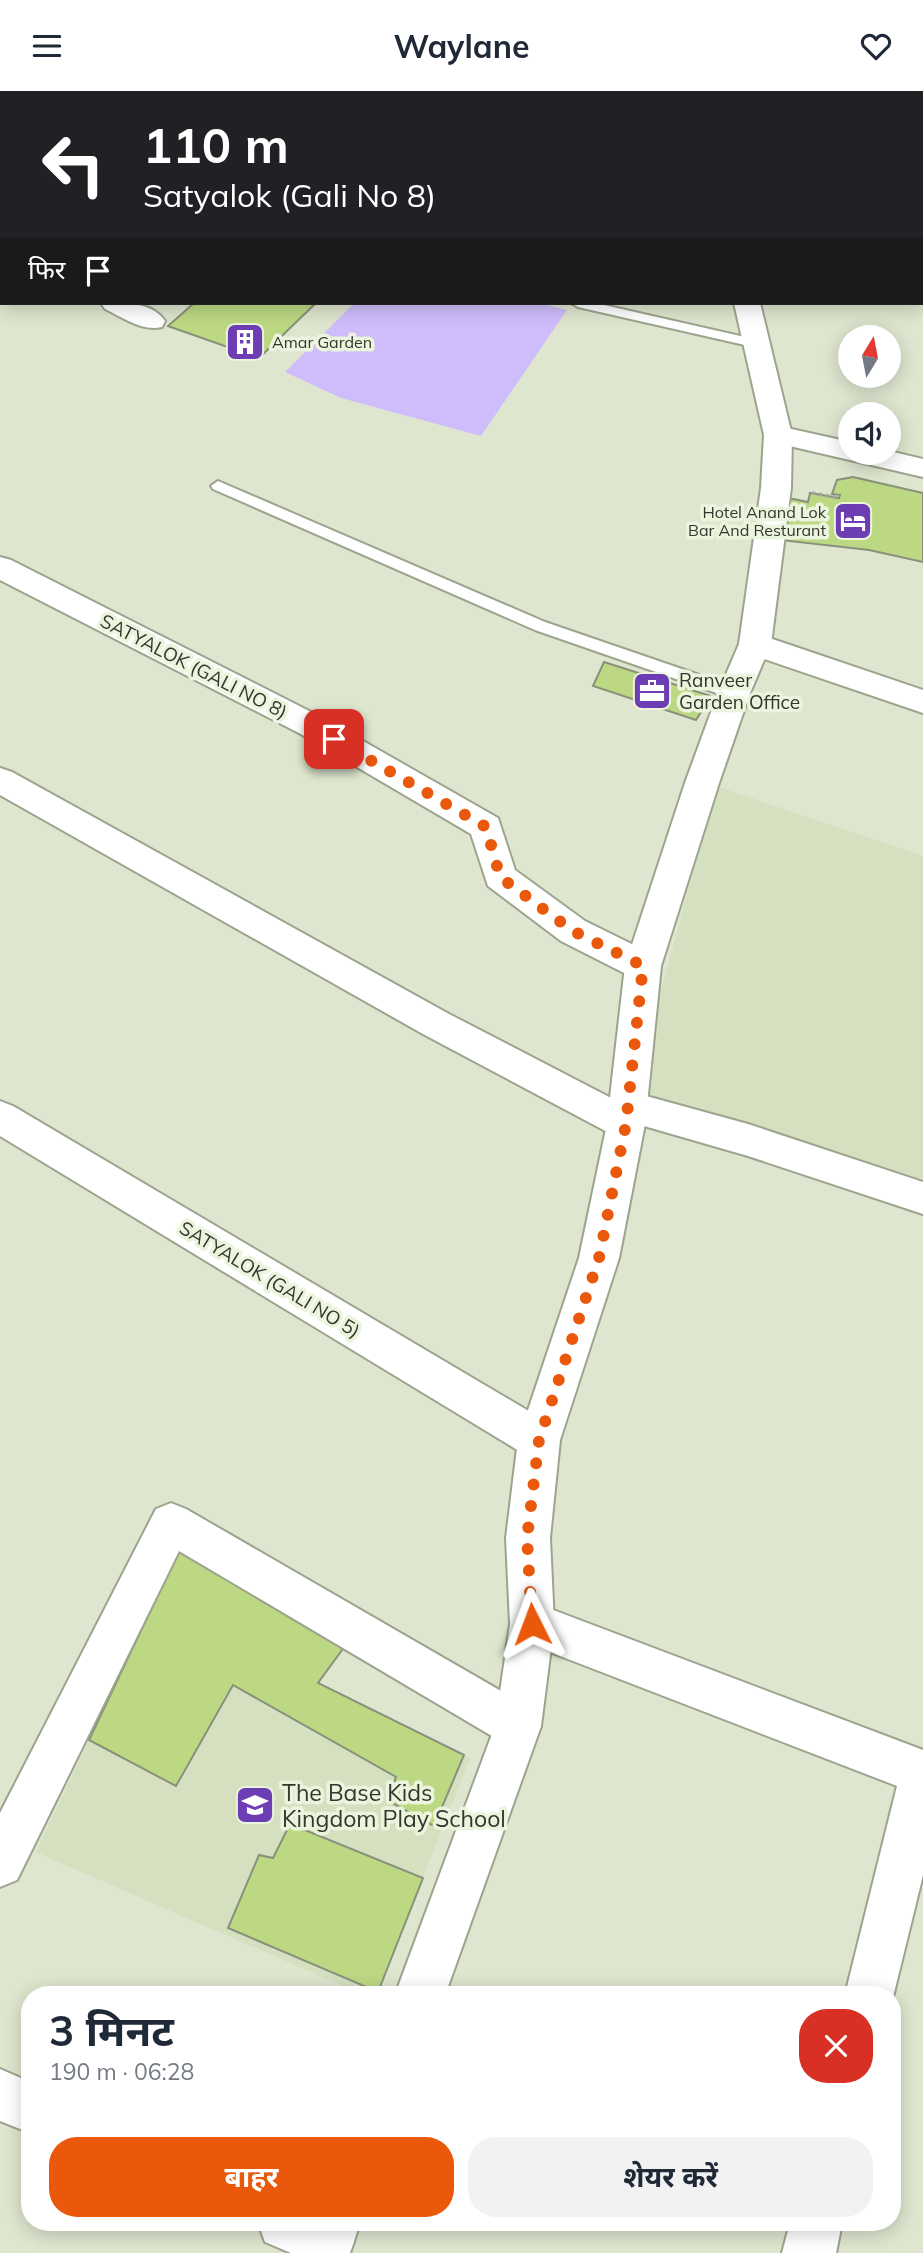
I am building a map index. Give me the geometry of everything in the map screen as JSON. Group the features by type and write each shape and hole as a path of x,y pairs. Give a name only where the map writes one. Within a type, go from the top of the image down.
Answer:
{"street":[{"path":"118,305 152,321"},
{"path":"423,1986 518,1726 532,1624 527,1538 539,1440 599,1258 627,1115 643,966 734,693 755,643 776,488 778,435 748,305"},
{"path":"778,435 838,448"},
{"path":"901,463 923,468"},
{"name":"SATYALOK (GALI NO 8)","path":"0,568 310,725 486,827 500,877 573,931 643,966"},
{"path":"755,643 923,702"},
{"path":"0,779 436,1024 627,1115 748,1140 923,1198"},
{"name":"SATYALOK (GALI NO 5)","path":"0,1117 539,1440"},
{"path":"0,1863 171,1523 518,1726"},
{"path":"532,1624 923,1775 872,1986"},
{"path":"0,2095 21,2104"},
{"path":"808,2253 814,2231"}],"lane":[{"path":"587,305 758,344"},
{"path":"218,486 540,626 734,693"}],"shaded area":[{"path":"352,305 546,305 567,310 481,436 341,398 285,372"},
{"path":"716,786 923,856 923,1183 764,1128 634,1091"},
{"name":"The Base Kids Kingdom Play School","path":"181,1546 345,1646 318,1683 470,1758 381,1986 342,1986 36,1852"}],"building":[{"name":"Amar Garden","path":"192,305 314,305 259,358 168,326"},
{"name":"Hotel Anand Lok Bar And Resturant","path":"853,477 923,493 923,562 869,550 780,540 788,498 808,502 810,493 839,498 840,495 832,494 837,480"},
{"name":"Ranveer Garden Office","path":"604,662 711,696 696,720 593,686"},
{"path":"181,1546 345,1646 318,1683 464,1755 434,1826 387,1800 396,1777 233,1685 176,1786 89,1740"},
{"path":"290,1824 423,1878 380,1986 364,1986 228,1928 259,1855 273,1858"}],"place":[{"name":"Amar Garden","path":"245,342"},
{"name":"Hotel Anand Lok Bar And Resturant","path":"853,521"},
{"name":"Ranveer Garden Office","path":"652,691"},
{"name":"The Base Kids Kingdom Play School","path":"255,1805"}],"route":[{"path":"334,739 486,827 500,877 573,931 643,966 626,1124 599,1258 539,1440 527,1538 532,1624"}]}
